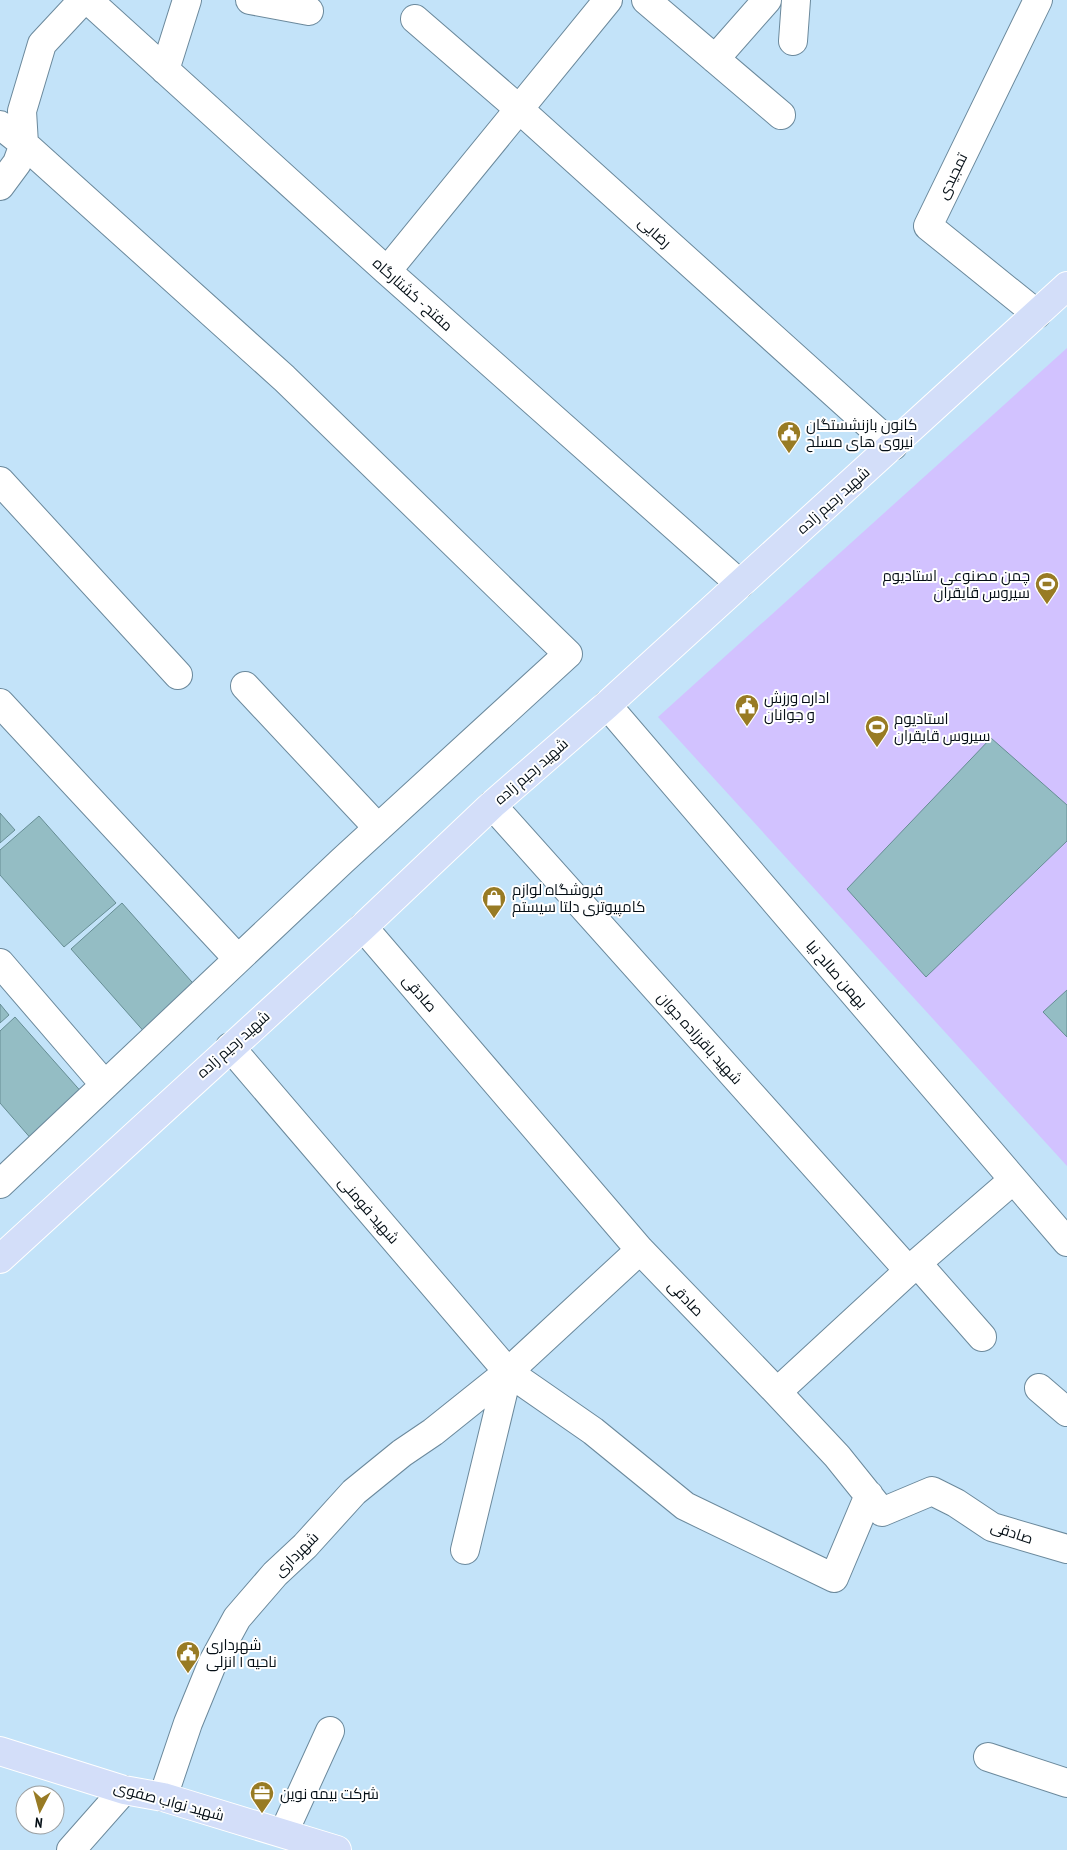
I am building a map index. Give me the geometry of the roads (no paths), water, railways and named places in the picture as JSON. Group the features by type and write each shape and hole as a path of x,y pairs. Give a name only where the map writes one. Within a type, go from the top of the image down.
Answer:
{"main road":[{"name":"شهید رحیم زاده","path":"0,1259 363,927 492,805 607,705 1067,286"},
{"name":"شهید نواب صفوی","path":"0,1750 124,1790 163,1797 284,1832 338,1850"}],"street":[{"path":"0,186 17,163 24,144 22,111 42,44 83,0"},
{"name":"مفتح - کشتارگاه","path":"88,0 387,271 740,584"},
{"path":"165,70 187,0"},
{"path":"250,0 309,11"},
{"path":"387,271 608,0"},
{"path":"646,0 781,115"},
{"path":"716,59 767,0"},
{"path":"793,41 796,0"},
{"name":"تمجیدی","path":"1037,314 928,226 1038,0"},
{"name":"رضایی","path":"415,19 893,446"},
{"path":"0,125 24,144 284,378 568,654 378,828 0,1184"},
{"path":"0,481 178,675"},
{"path":"245,686 378,828"},
{"path":"0,703 238,959"},
{"name":"بهمن صالح نیا","path":"607,705 1067,1242"},
{"name":"شهید باقرزاده جوان","path":"492,805 913,1267 982,1337"},
{"name":"صادقی","path":"363,927 640,1250 837,1456 882,1512 932,1491 956,1503 992,1528 1067,1549"},
{"path":"0,963 105,1085"},
{"name":"شهید فومنی","path":"230,1047 508,1372 593,1431 685,1506 834,1578 869,1495"},
{"path":"777,1392 913,1267 1013,1180"},
{"name":"شهرداری","path":"163,1797 188,1723 209,1670 237,1618 275,1574 305,1546 354,1492 508,1372 640,1250"},
{"path":"465,1550 508,1372"},
{"path":"1039,1388 1067,1412"},
{"path":"284,1832 330,1731"},
{"path":"988,1757 1067,1783"},
{"path":"71,1850 124,1790"}],"place":[{"name":"کانون بازنشستگان نیروی های مسلح","path":"789,454"},
{"name":"چمن مصنوعی استادیوم سیروس قایقران","path":"1047,605"},
{"name":"اداره ورزش و جوانان","path":"747,727"},
{"name":"استادیوم سیروس قایقران","path":"877,748"},
{"name":"فروشگاه لوازم کامپیوتری دلتا سیستم","path":"494,919"},
{"name":"شهرداری ناحیه ۱ انزلی","path":"188,1674"},
{"name":"شرکت بیمه نوین","path":"262,1814"}]}
